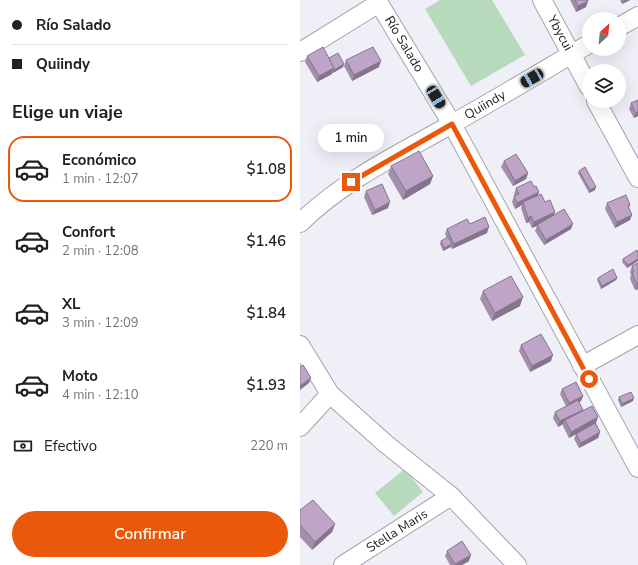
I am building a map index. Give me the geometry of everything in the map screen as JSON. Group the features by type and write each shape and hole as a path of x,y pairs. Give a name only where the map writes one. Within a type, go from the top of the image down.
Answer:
{"street":[{"name":"Ybycui","path":"542,0 582,74"},
{"path":"300,52 378,1"},
{"name":"Río Salado","path":"378,1 452,124 638,468"},
{"path":"626,23 638,16"},
{"name":"Quiindy","path":"300,223 319,204 351,182 582,48"},
{"path":"600,108 638,178"},
{"path":"582,366 638,334"},
{"path":"300,345 330,394 386,444 451,496 517,565"},
{"path":"300,427 330,394"},
{"name":"Stella Maris","path":"343,565 451,496"}],"green space":[{"path":"440,0 492,0 525,55 471,86 425,9"},
{"path":"405,469 423,492 394,516 375,493"}],"building":[{"path":"575,0 588,0 588,1 578,6"},
{"path":"323,47 334,68 319,76 307,56"},
{"path":"373,47 381,61 354,75 346,60"},
{"path":"338,53 344,64 334,70 329,58"},
{"path":"638,100 638,112 636,113 631,103"},
{"path":"419,151 433,176 406,191 391,166"},
{"path":"516,154 528,173 515,181 504,161"},
{"path":"585,167 596,187 590,190 579,171"},
{"path":"531,181 539,192 517,203 514,196 519,194 516,188"},
{"path":"382,184 390,202 375,210 366,191"},
{"path":"541,194 545,202 550,200 555,212 534,222 531,216 528,218 523,202"},
{"path":"626,195 630,205 628,206 632,215 617,222 607,203"},
{"path":"564,209 573,224 546,240 537,225"},
{"path":"485,217 489,227 454,244 447,229 467,219 470,224"},
{"path":"448,237 452,244 444,248 441,241"},
{"path":"637,250 638,259 628,265 623,259"},
{"path":"638,263 637,284 632,273 634,272 632,266"},
{"path":"613,269 617,278 602,286 598,278"},
{"path":"511,276 523,297 495,313 483,291"},
{"path":"541,334 553,355 532,366 521,345"},
{"path":"303,365 311,378 300,386 300,367"},
{"path":"576,382 583,396 569,403 562,389"},
{"path":"631,392 634,398 622,404 619,397"},
{"path":"578,400 583,410 560,421 555,412"},
{"path":"592,406 598,417 571,432 565,420"},
{"path":"595,423 600,432 581,443 576,434"},
{"path":"313,500 335,524 315,542 300,526 300,510"},
{"path":"462,541 471,555 455,564 447,551"}],"route":[{"path":"351,182 452,124 589,379"}]}
